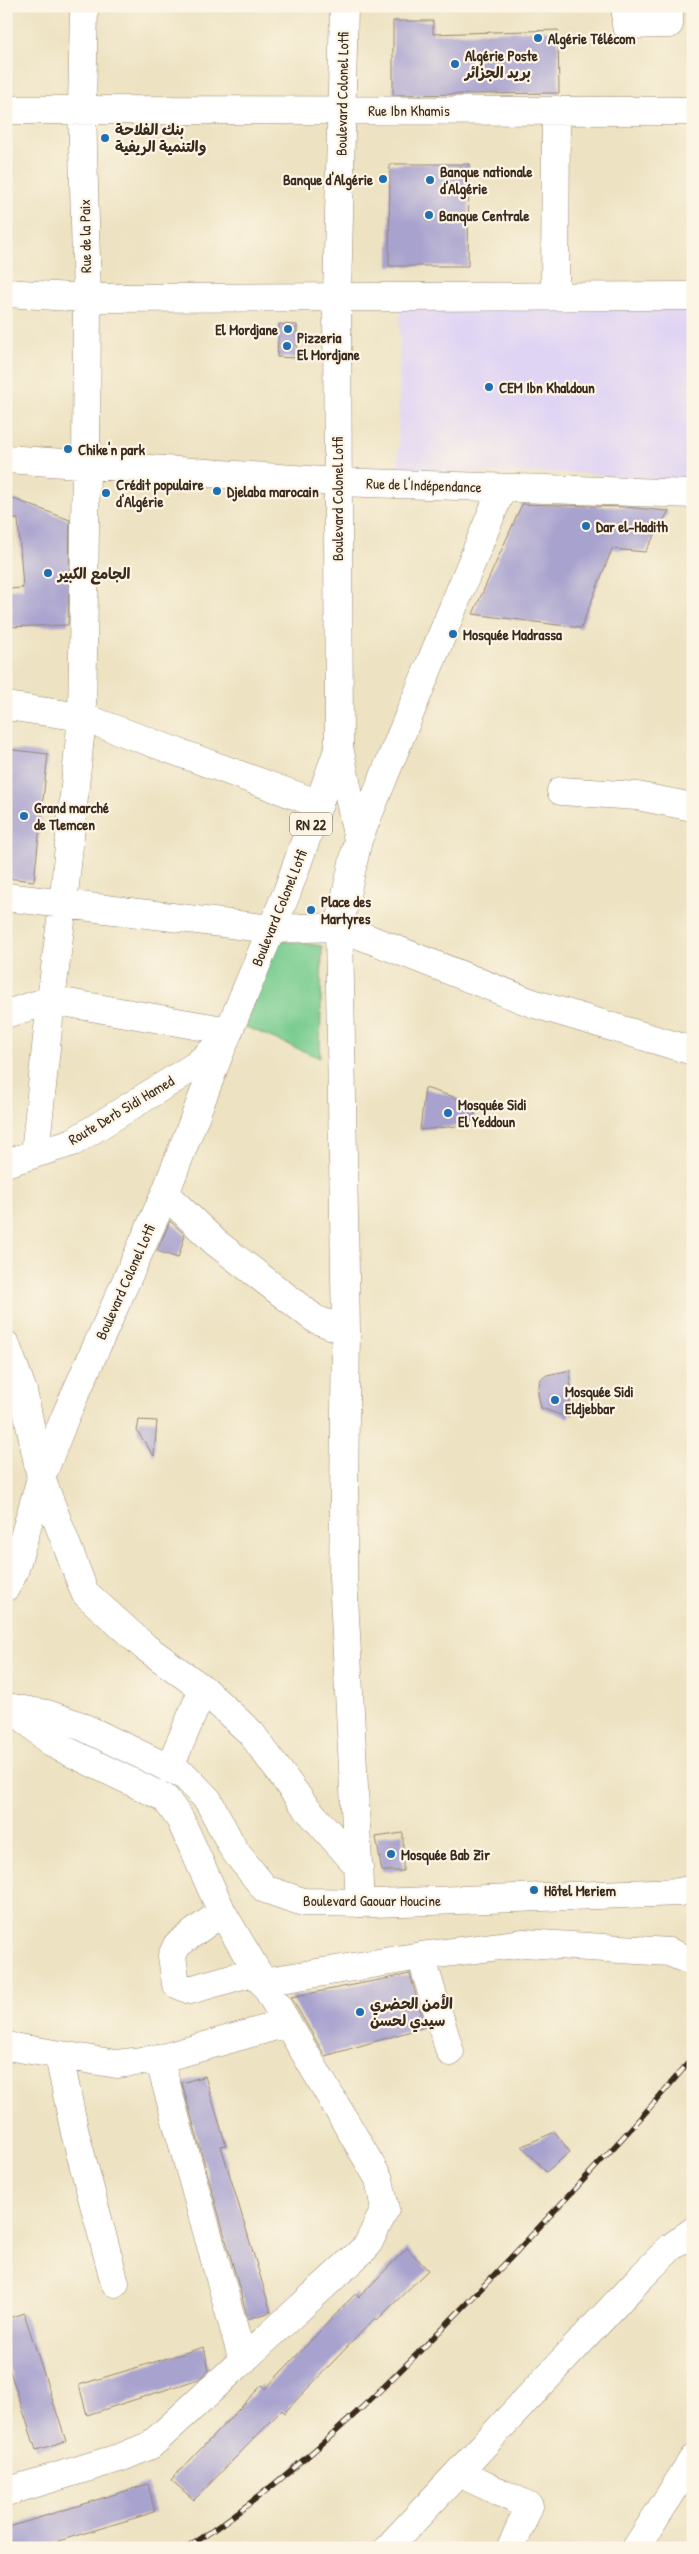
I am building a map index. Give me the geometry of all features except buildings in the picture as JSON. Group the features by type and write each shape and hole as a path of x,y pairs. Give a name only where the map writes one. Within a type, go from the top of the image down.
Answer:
{"street":[{"name":"Rue de la Paix","path":"35,1153 51,1000 64,905 82,717 87,298 82,109 84,6"},
{"name":"Boulevard Colonel Lotfi","path":"6,1587 14,1572 41,1478 65,1417 165,1194 271,929 339,747 337,298 344,6"},
{"path":"626,6 626,25 669,24 669,6"},
{"name":"Rue Ibn Khamis","path":"6,110 693,111"},
{"path":"555,295 556,110"},
{"path":"6,293 87,298 693,296"},
{"name":"Rue de l'Indépendance","path":"6,459 337,482 693,494"},
{"path":"360,1903 343,1577 346,1331 339,927 358,840 502,488"},
{"path":"6,706 82,717 319,804"},
{"path":"339,747 358,840"},
{"path":"561,791 638,796 693,807"},
{"path":"6,897 271,929 339,927 532,1003 693,1051"},
{"path":"6,1014 51,1000 227,1036"},
{"name":"Route Derb Sidi Hamed","path":"6,1163 73,1142 195,1066 227,1036"},
{"path":"165,1194 215,1242 315,1319 346,1331"},
{"path":"6,1345 24,1391 41,1478 85,1593 145,1647 203,1689 251,1733 304,1805 359,1867"},
{"path":"169,1769 203,1689"},
{"path":"6,2492 122,2457 152,2445 367,2246 385,2209 379,2179 222,1912 180,1819 165,1798 53,1744 9,1708"},
{"name":"Boulevard Gaouar Houcine","path":"9,1708 47,1714 81,1726 185,1776 208,1800 234,1850 265,1889 304,1902 360,1903 680,1892 693,1889"},
{"path":"222,1912 177,1945 172,1956 176,1984 190,1990 259,1976 524,1943 669,1952 693,1962"},
{"path":"421,1956 450,2052"},
{"path":"6,2046 117,2064 159,2059 287,2023"},
{"path":"59,2056 75,2133 116,2283"},
{"path":"159,2059 243,2361"},
{"path":"388,2548 640,2279 670,2248 693,2231"},
{"path":"636,2548 693,2459"},
{"path":"459,2473 528,2506 511,2548"}],"shaded area":[{"name":"CEM Ibn Khaldoun","path":"400,302 693,305 693,482 578,473 398,472"}],"green space":[{"path":"278,940 322,946 320,1058 244,1026"}],"railway":[{"path":"187,2548 277,2482 320,2446 401,2370 518,2250 651,2106 693,2057"}],"place":[{"name":"Algérie Télécom","path":"538,38"},
{"name":"Algérie Poste بريد الجزائر","path":"455,64"},
{"name":"بنك الفلاحة والتنمية الريفية","path":"105,138"},
{"name":"Banque d'Algérie","path":"383,179"},
{"name":"Banque nationale d'Algérie","path":"430,180"},
{"name":"Banque Centrale","path":"429,215"},
{"name":"El Mordjane","path":"288,329"},
{"name":"Pizzeria El Mordjane","path":"287,346"},
{"name":"CEM Ibn Khaldoun","path":"489,387"},
{"name":"Chike'n park","path":"68,449"},
{"name":"Djelaba marocain","path":"217,491"},
{"name":"Crédit populaire d'Algérie","path":"106,493"},
{"name":"Dar el-Hadith","path":"586,526"},
{"name":"الجامع الكبير","path":"48,573"},
{"name":"Mosquée Madrassa","path":"453,634"},
{"name":"Grand marché de Tlemcen","path":"24,816"},
{"name":"Place des Martyres","path":"311,910"},
{"name":"Mosquée Sidi El Yeddoun","path":"448,1113"},
{"name":"Mosquée Sidi Eldjebbar","path":"555,1400"},
{"name":"Mosquée Bab Zir","path":"391,1854"},
{"name":"Hôtel Meriem","path":"534,1890"},
{"name":"الأمن الحضري سيدي لحسن","path":"360,2012"}]}
